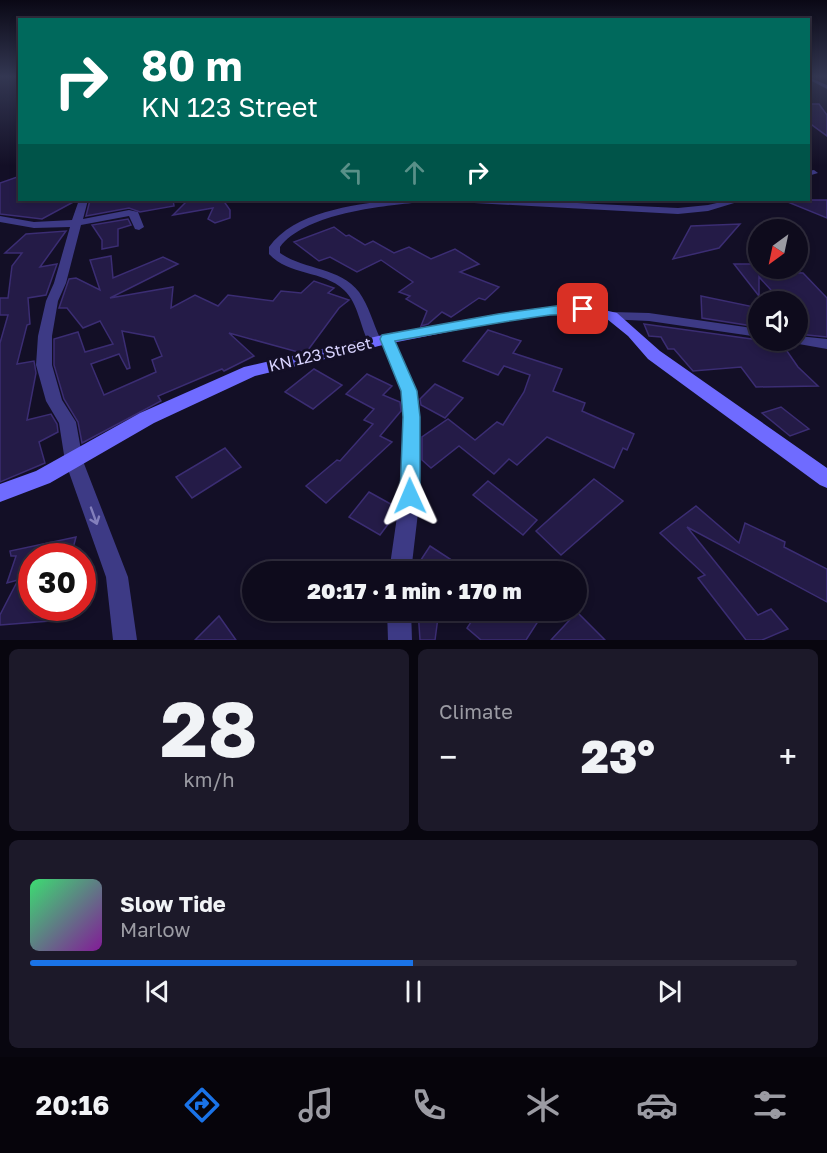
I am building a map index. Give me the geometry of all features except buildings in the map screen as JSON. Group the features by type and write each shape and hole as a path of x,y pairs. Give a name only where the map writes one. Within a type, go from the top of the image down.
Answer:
{"main road":[{"name":"KN 123 Street","path":"0,493 43,477 147,418 250,371 381,340 498,318 563,309 595,311 612,316 633,333 654,356 827,479"}],"street":[{"path":"83,201 72,243 50,310 45,336 44,365 54,401 67,422 74,461 117,578 125,640"},
{"path":"401,561 410,496 412,417 409,391 357,298 347,285 292,266 275,254 274,247 289,231 328,216 360,207 405,201"},
{"path":"493,201 678,211 708,208 735,201"},
{"path":"0,219 37,225 75,225 129,213 135,214 139,227"},
{"path":"612,316 667,320 748,331"},
{"path":"808,341 827,344"},
{"path":"399,621 400,640"}],"route":[{"path":"410,496 412,417 409,391 387,339 498,318 563,309 583,309"}]}
